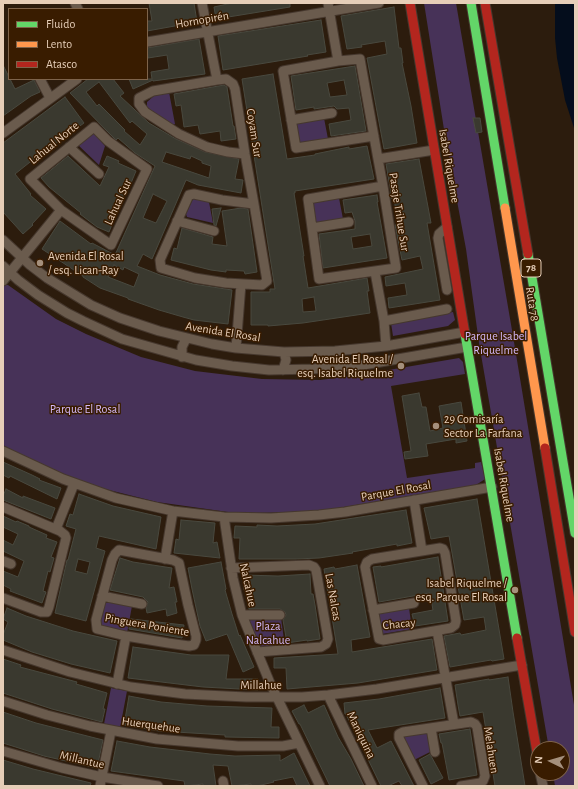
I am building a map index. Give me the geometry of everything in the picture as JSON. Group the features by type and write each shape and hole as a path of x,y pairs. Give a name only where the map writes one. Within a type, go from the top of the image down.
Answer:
{"main road":[{"name":"Isabel Riquelme","path":"410,3 467,347 535,741"},
{"name":"Ruta 78","path":"471,3 575,632"},
{"name":"Ruta 78","path":"486,3 575,533"}],"street":[{"path":"202,3 217,80 153,91 140,97 138,100 140,106 152,118 179,134 212,148 245,154"},
{"name":"Hornopirén","path":"148,42 329,7 379,3"},
{"path":"329,7 338,61 283,72 296,148 374,136"},
{"name":"Pasaje Trihue Sur","path":"338,61 360,59 383,186 396,268 375,272"},
{"path":"41,80 50,98"},
{"path":"3,133 76,80"},
{"name":"Coyam Sur","path":"217,80 229,80 235,87 267,279 266,283 262,285 241,284"},
{"path":"291,120 332,112"},
{"name":"Lahual Norte","path":"61,210 30,179 94,127 108,141 147,170"},
{"path":"69,147 99,174"},
{"path":"378,159 434,150"},
{"name":"Lahual Sur","path":"61,210 111,245 147,170"},
{"path":"383,186 308,198 319,279 375,272 384,321 386,346"},
{"path":"236,348 241,284 195,278 164,269 160,265 160,260 188,197 192,194 254,204"},
{"path":"3,281 61,210"},
{"path":"177,221 214,231"},
{"path":"312,228 349,222"},
{"path":"447,227 438,236 447,290"},
{"name":"Avenida El Rosal","path":"3,240 22,258 47,278 65,290 105,312 159,331 236,348 284,352 341,351 386,346 465,332"},
{"path":"3,266 18,280 51,303 83,321 122,339 182,357 232,366 283,370 313,370 358,366 467,347"},
{"path":"384,321 447,309"},
{"path":"182,357 182,347 186,338"},
{"path":"283,370 286,360 284,352"},
{"name":"Parque El Rosal","path":"3,451 74,484 127,501 173,510 224,516 271,518 345,512 492,487"},
{"path":"56,529 74,484"},
{"path":"414,500 422,551"},
{"path":"3,507 56,529 65,535 66,540 47,612 41,612 3,598"},
{"path":"142,604 102,596 113,557 118,551 122,550 165,559 173,510"},
{"name":"Nalcahue","path":"224,516 231,568 242,616 277,698 320,786"},
{"name":"Chacay","path":"440,548 445,553 456,623 451,628 380,640 378,637 365,567 367,562 372,559 422,551 440,548"},
{"name":"Pinguera Poniente","path":"102,596 96,623 96,627 101,630 126,636 192,646 195,644 196,636 180,566 177,562 165,559"},
{"name":"Las Nalcas","path":"231,568 309,565 314,566 316,570 328,639 326,644 321,647 257,652"},
{"path":"373,610 414,603"},
{"path":"242,616 280,615"},
{"path":"437,631 454,724"},
{"path":"116,684 126,636"},
{"name":"Millahue","path":"3,650 56,668 116,684 142,689 197,695 235,697 277,698 328,695 522,665"},
{"name":"Maniquina","path":"328,695 372,786"},
{"name":"Huerquehue","path":"3,701 47,715 111,731 157,739 210,744 283,746 299,743"},
{"name":"Melahuen","path":"423,786 399,738 401,732 471,722 476,725 485,776 483,781 480,783 462,786"},
{"path":"431,728 435,752"},
{"path":"100,786 111,731"},
{"name":"Millantue","path":"3,751 62,768 102,777 158,786"}],"green space":[{"name":"Parque Isabel Riquelme","path":"424,3 456,3 575,711 575,786 555,786 554,781 570,781 570,741 548,741 479,343 466,249 446,142"},
{"path":"169,92 175,124 171,126 147,107 147,102 155,95"},
{"path":"324,118 328,139 297,144 293,123"},
{"path":"93,132 105,146 99,165 77,144"},
{"path":"196,198 209,202 213,223 187,217 186,214 193,199"},
{"path":"339,198 343,219 316,224 312,202"},
{"name":"Parque El Rosal","path":"4,285 8,285 56,319 86,334 141,357 195,371 262,379 320,380 353,376 459,358 463,362 465,374 391,386 407,478 475,468 475,463 481,462 485,479 476,485 332,509 298,512 256,513 228,512 157,502 105,489 62,474 27,459 3,445"},
{"path":"453,312 455,320 448,326 393,336 391,323"},
{"path":"111,602 132,606 127,633 102,627 99,620 104,605"},
{"path":"409,608 412,629 382,634 377,614"},
{"name":"Plaza Nalcahue","path":"253,618 281,618 285,647 261,647 258,645 249,621"},
{"path":"111,688 127,691 120,728 104,724"},
{"path":"428,731 432,751 414,760 403,738 404,736"}],"water":[{"path":"555,3 574,3 575,131 565,100 557,58 555,38"}],"building":[{"path":"149,3 194,3 197,22 148,31 148,21 152,21"},
{"path":"232,3 290,3 290,7 216,19 214,7"},
{"path":"394,7 399,48 401,48 402,63 417,143 384,149 367,58 387,54 385,41 347,49 341,16"},
{"path":"321,20 326,52 223,70 218,36"},
{"path":"199,39 205,74 153,80 133,89 129,80 152,79 151,72 169,69 167,55 148,58 148,48"},
{"path":"3,65 8,75 8,80 10,80 15,89 34,80 40,92 31,96 3,116"},
{"path":"355,66 366,131 331,136 329,124 351,120 349,108 337,109 334,106 296,110 291,76","holes":["344,80 347,95 330,97 327,83"]},
{"path":"273,74 287,159 315,155 349,147 349,149 367,146 374,179 295,191 294,193 308,288 367,278 370,313 303,323 268,326 251,325 251,292 270,292 270,289 275,289 242,79","holes":["314,297 316,311 303,312 302,299"]},
{"path":"87,80 114,80 124,93 120,96 149,123 176,139 205,152 239,159 235,179 243,180 241,193 198,185 186,180 152,259 143,254 137,266 160,275 193,284 232,290 228,324 194,320 183,317 159,310 100,288 42,249 60,221 91,244 92,243 115,255 155,166 135,153 118,138 116,140 70,93","holes":["99,82 130,123 132,121 147,134 140,145 124,131 125,130 99,104 97,106 86,92","166,152 190,159 191,156 202,161 202,163 211,166 209,178 162,162","153,194 167,201 156,223 143,218","114,265 123,270 124,267 139,274 134,287 108,277"]},
{"path":"224,85 227,87 236,139 221,141 220,131 200,134 198,125 184,127 181,105 176,106 174,94"},
{"path":"65,97 84,123 55,144 54,143 15,174 31,194 30,195 46,209 32,224 33,225 23,234 3,212 3,143"},
{"path":"473,118 480,118 482,132 476,133"},
{"path":"68,156 100,186 109,167 103,165 107,156 136,171 131,183 129,182 109,232 97,227 80,214 81,213 49,187 41,178"},
{"path":"419,159 431,223 427,223 440,300 389,308 388,298 407,295 405,283 386,286 385,277 423,269 420,256 402,260 395,225 398,225 394,198 392,199 386,164"},
{"path":"377,195 387,258 323,268 319,234 355,229 355,221 352,212 345,213 343,200","holes":["370,234 372,246 353,249 351,237"]},
{"path":"221,208 216,226 214,225 212,209"},
{"path":"241,208 248,209 257,272 245,274 244,271 226,270 226,272 211,270 171,260 174,248 177,249 182,228 213,237 212,244 227,246 222,211"},
{"path":"419,393 422,407 426,407 430,431 443,428 439,406 461,402 467,441 456,443 456,439 426,444 428,456 405,459 404,452 411,451 402,396"},
{"path":"3,462 40,479 39,480 61,488 57,499 10,476 9,478 3,475"},
{"path":"6,489 23,498 23,496 55,508 51,519 3,500"},
{"path":"79,494 113,506 161,517 156,549 99,536 96,548 105,551 86,621 55,613 67,560 76,529 66,526 70,514 73,515","holes":["78,559 90,562 87,574 75,571"]},
{"path":"477,499 504,659 450,667 444,636 460,633 461,635 486,630 484,617 464,620 449,536 431,539 424,508"},
{"path":"406,510 412,543 397,546 397,544 319,558 239,559 240,538 234,538 235,526 257,527 257,525 277,526 315,524"},
{"path":"3,516 29,526 47,535 46,538 57,542 51,557 54,558 50,572 48,571 43,591 46,592 42,603 10,591 11,589 3,585 3,571 18,577 24,561 3,551 3,540 13,545 18,534 3,527"},
{"path":"181,520 215,523 213,543 217,542 220,558 174,553 176,539 179,540"},
{"path":"438,557 448,621 415,626 412,614 433,610 430,593 379,602 373,567 381,567"},
{"path":"120,558 133,562 172,568 169,588 174,587 177,602 175,602 177,613 167,616 166,609 147,613 146,608 148,602 143,597 110,590"},
{"path":"221,562 225,590 232,614 239,636 240,635 254,667 243,672 227,634 206,641 200,626 192,589 188,568"},
{"path":"357,565 370,637 351,640 352,652 432,639 437,670 358,683 287,689 286,668 274,668 274,658 338,654 324,569 334,567 335,569"},
{"path":"310,574 311,594 313,594 320,639 287,643 283,620 286,615 285,612 280,609 249,609 248,590 244,590 244,575 278,576"},
{"path":"7,608 26,616 73,631 117,641 110,673 71,664 32,652 3,640 3,635 8,622 3,619"},
{"path":"131,619 184,625 182,638 129,629"},
{"path":"133,647 191,655 229,655 226,679 258,679 258,690 203,687 128,678"},
{"path":"3,659 21,665 20,667 77,682 76,684 107,693 103,709 105,709 102,722 52,709 3,693"},
{"path":"508,677 525,786 495,786 483,712 460,716 458,705 455,685"},
{"path":"440,688 445,718 368,730 377,748 391,741 414,786 402,786 399,781 388,786 381,786 345,714 344,703 379,699"},
{"path":"129,696 161,702 207,706 272,708 271,727 279,727 279,738 225,737 225,735 159,731 124,725"},
{"path":"304,705 308,713 324,705 338,737 364,786 330,786 300,724 292,711"},
{"path":"3,712 36,723 103,740 97,768 44,756 3,743"},
{"path":"470,729 477,775 449,780 439,734"},
{"path":"117,741 150,747 210,754 235,756 280,755 280,761 294,753 310,786 297,786 293,777 257,786 251,786 251,784 232,786 228,766 213,765 216,786 203,786 203,784 185,786 184,781 111,771"},
{"path":"430,754 443,778 431,784 419,760"},
{"path":"3,760 91,783 90,786 3,786"}],"traffic: fast":[{"path":"471,3 505,208"},
{"path":"528,254 575,533"},
{"path":"465,334 517,638"}],"traffic: slow":[{"path":"505,208 545,448"}],"traffic: jam":[{"path":"410,3 465,334"},
{"path":"485,3 528,254"},
{"path":"545,448 575,632"},
{"path":"517,638 535,741"}],"place":[{"name":"Avenida El Rosal / esq. Lican-Ray","path":"40,263"},
{"name":"Avenida El Rosal / esq. Isabel Riquelme","path":"401,366"},
{"name":"29 Comisaría Sector La Farfana","path":"436,426"},
{"name":"Isabel Riquelme / esq. Parque El Rosal","path":"515,590"}]}
